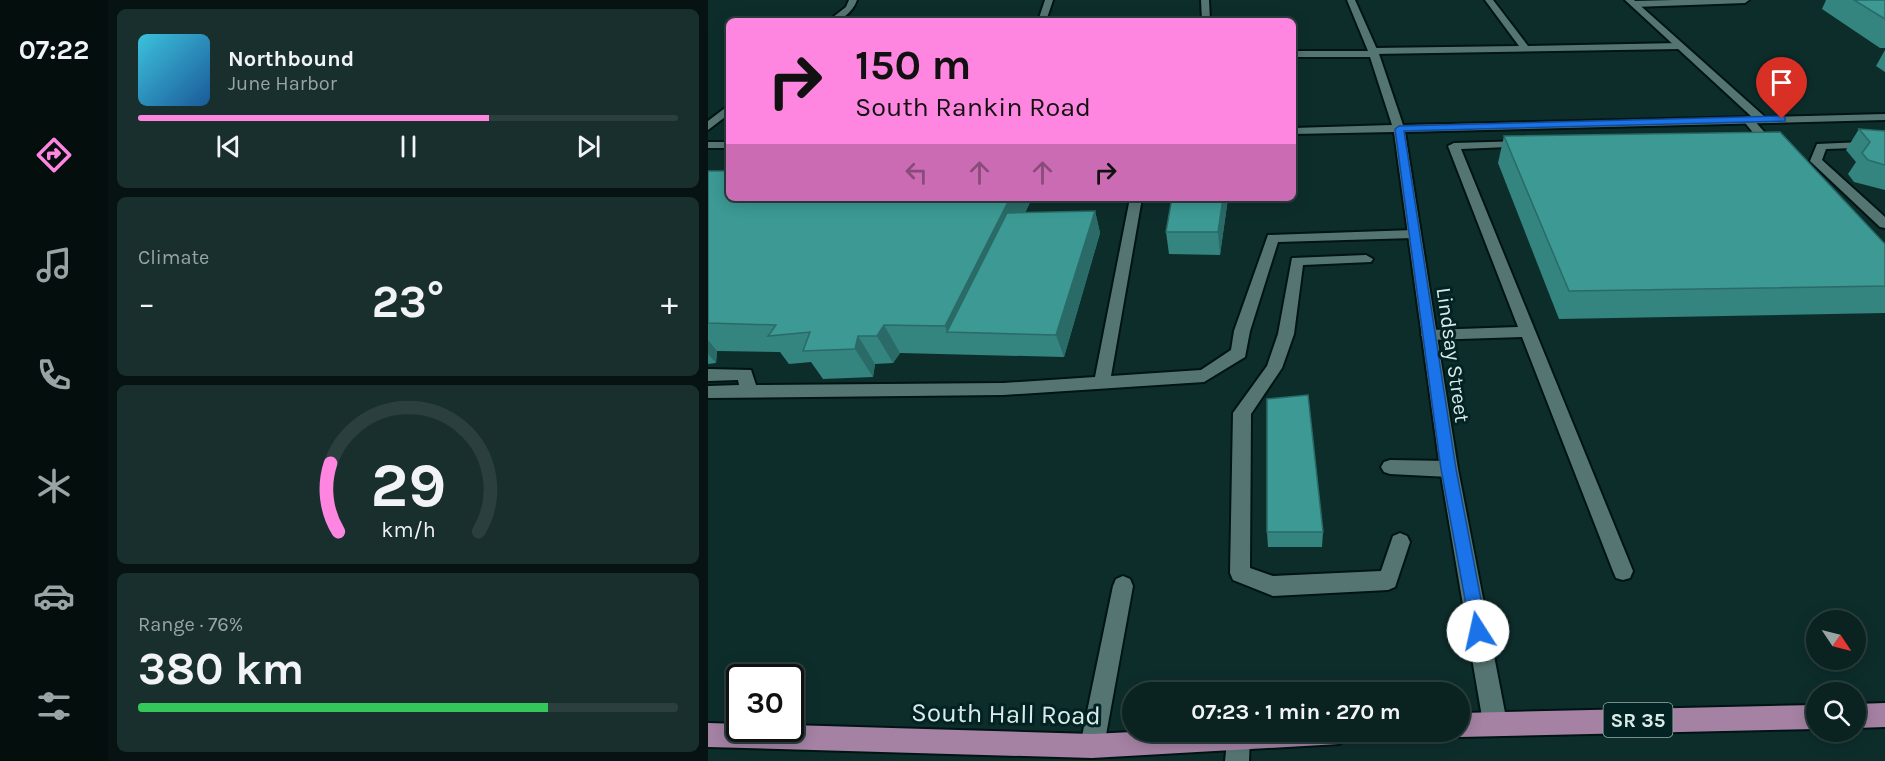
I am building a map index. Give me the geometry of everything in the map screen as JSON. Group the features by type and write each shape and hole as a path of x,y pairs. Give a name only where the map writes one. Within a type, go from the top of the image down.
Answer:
{"main road":[{"path":"1866,716 1885,715"},
{"name":"SR 35","path":"1470,724 1806,717"},
{"name":"South Hall Road","path":"708,735 1029,752 1092,746 1238,749 1280,742"}],"street":[{"path":"836,18 849,8 853,0"},
{"path":"1043,18 1050,0"},
{"path":"1205,0 1206,18"},
{"name":"Lindsay Street","path":"1351,0 1373,52 1399,129 1449,469 1495,723"},
{"path":"1489,0 1526,48"},
{"path":"1631,2 1745,0"},
{"path":"1631,2 1761,119"},
{"path":"1296,54 1680,46"},
{"path":"708,127 726,111"},
{"path":"1296,131 1885,117"},
{"path":"1748,119 1762,136 1756,142"},
{"path":"1536,144 1454,146 1623,571"},
{"path":"1885,144 1821,147 1816,161 1885,224"},
{"path":"708,146 726,145"},
{"path":"1102,382 1135,201"},
{"path":"708,392 1003,389 1204,376 1239,353 1242,330 1273,238 1414,234"},
{"path":"1366,259 1297,261 1286,334 1274,368 1242,413 1240,573 1273,586 1388,580 1400,542"},
{"path":"1429,335 1528,332"},
{"path":"708,375 745,374 749,391"},
{"path":"1390,467 1449,469"},
{"path":"1092,746 1122,586"}],"building":[{"path":"1854,0 1885,0 1885,19"},
{"path":"1859,129 1885,131 1885,165 1868,160 1862,153 1870,142"},
{"path":"1780,132 1885,244 1885,286 1569,291 1504,136"},
{"path":"708,171 726,171 726,201 1008,201 945,326 884,325 877,336 858,336 855,349 803,351 810,332 768,336 776,325 708,323"},
{"path":"1171,201 1223,201 1218,232 1166,232"},
{"path":"1095,211 1056,335 947,332 1007,213"},
{"path":"1308,395 1323,532 1267,532 1267,399"}],"route":[{"path":"1478,631 1449,469 1399,129 1782,119"}]}
